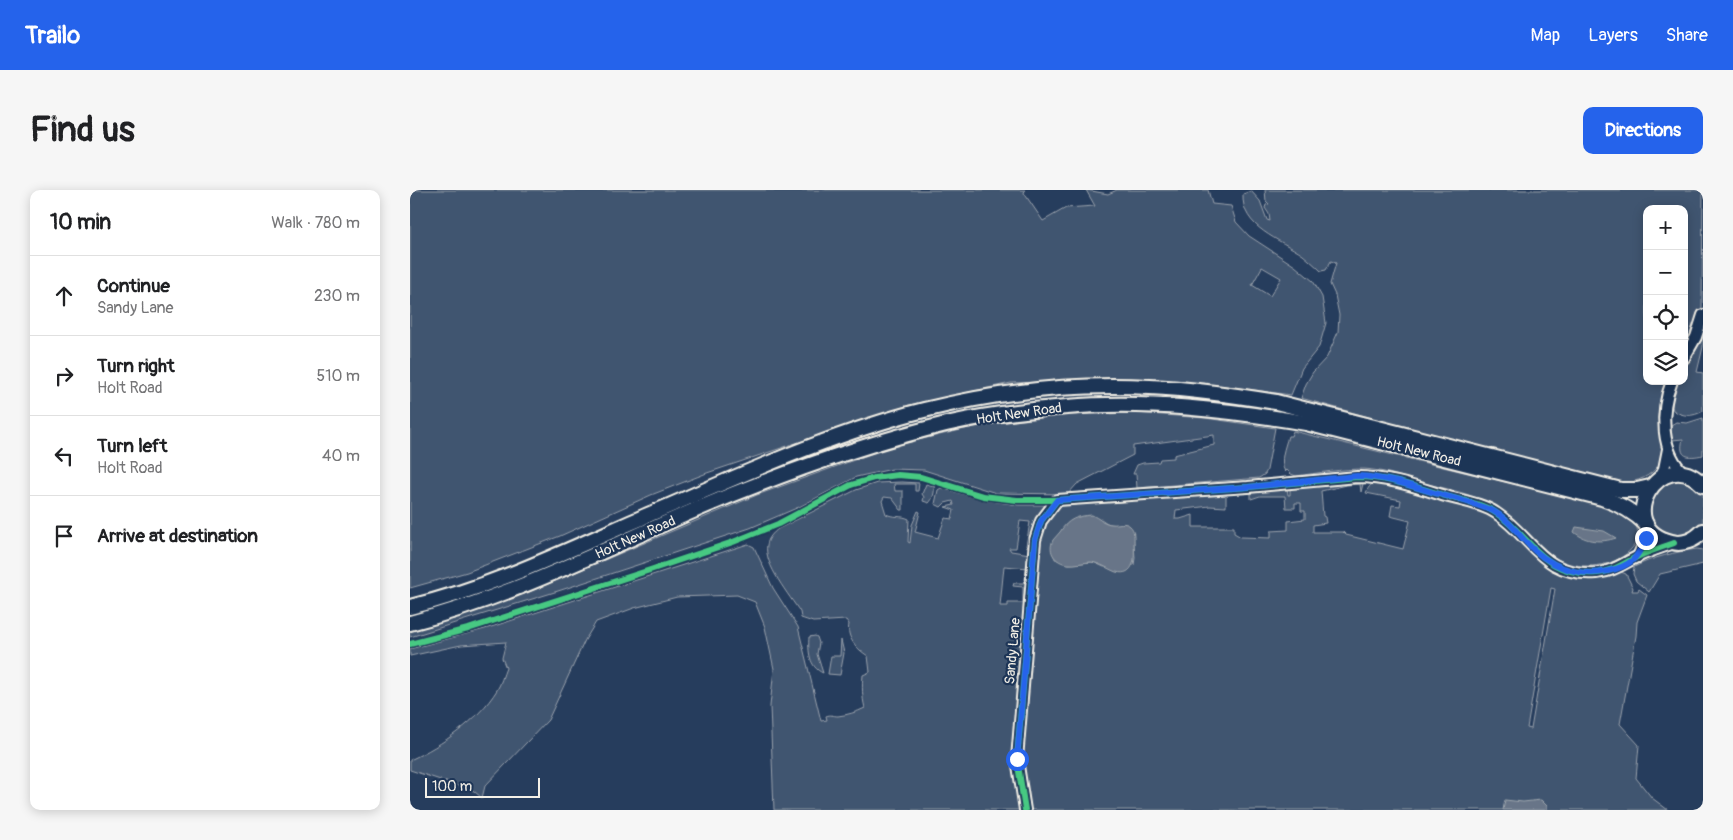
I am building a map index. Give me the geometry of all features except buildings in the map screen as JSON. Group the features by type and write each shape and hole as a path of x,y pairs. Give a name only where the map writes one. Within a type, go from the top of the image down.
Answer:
{"highway":[{"name":"Holt New Road","path":"410,607 519,571 776,461 838,437 923,410 983,398 1038,391 1091,387 1149,387 1267,400 1621,490 1637,490 1668,475 1703,475"},
{"name":"Holt New Road","path":"410,623 484,601 530,584 694,510 840,455 948,424 1007,413 1070,406 1134,405 1178,408 1266,416 1306,423 1602,498 1634,512 1656,536 1674,543"},
{"path":"1687,475 1703,486"},
{"path":"1647,525 1643,515 1643,505 1645,496 1654,483"},
{"path":"1674,543 1696,541 1703,532"}],"street":[{"path":"1688,351 1696,337 1703,316"},
{"path":"1654,483 1666,463 1668,448 1664,418 1671,385"},
{"path":"1668,448 1674,462 1687,475"},
{"name":"Sandy Lane","path":"1025,810 1017,759 1035,540 1041,521 1057,500 1248,487 1357,476 1372,477 1471,503 1495,512 1514,527 1540,555 1565,570 1607,571 1625,565 1638,557"},
{"path":"1638,557 1646,538 1647,525"},
{"path":"1638,557 1674,543"}],"shaded area":[{"path":"410,190 1025,190 1024,193 1043,221 1066,208 1095,206 1086,190 1108,194 1117,190 1208,190 1212,204 1231,206 1236,222 1249,236 1295,266 1313,281 1322,297 1326,323 1319,347 1302,368 1291,395 1218,385 1124,379 1011,383 909,405 707,473 651,495 560,536 467,572 410,588","holes":["1262,267 1281,278 1270,296 1252,285"]},
{"path":"1265,190 1703,190 1702,307 1701,316 1688,344 1688,205 1643,205 1643,385 1668,385 1664,441 1661,442 1663,454 1659,464 1643,478 1634,481 1632,484 1625,484 1450,440 1301,398 1313,372 1327,357 1338,332 1339,315 1335,295 1330,284 1336,263 1331,261 1326,270 1321,271 1303,255 1273,238 1255,224 1248,216 1244,206 1243,194 1251,191 1260,201 1267,220 1270,221 1269,214 1265,208 1269,204 1266,201"},
{"path":"1703,335 1703,347 1697,372 1703,373 1703,411 1692,415 1684,415 1673,410 1673,396 1677,385 1688,385 1688,363"},
{"path":"1135,413 1205,418 1275,428 1267,470 1259,478 1137,488 1136,474 1133,474 1137,465 1159,462 1160,459 1174,458 1174,455 1214,445 1214,435 1133,446 1133,455 1077,484 1068,494 996,493 924,470 892,469 856,477 799,507 750,528 410,637 410,631 527,593 757,495 893,446 986,424 1070,415"},
{"path":"1703,418 1703,455 1686,455 1682,450 1683,439 1672,440 1671,425 1676,422 1687,423"},
{"path":"1293,431 1601,505 1630,519 1638,531 1637,540 1629,551 1615,561 1588,566 1570,564 1560,560 1544,549 1516,521 1498,508 1466,494 1392,474 1364,469 1296,476 1287,470 1285,472 1283,468 1283,454 1288,436 1291,436"},
{"path":"1676,479 1695,486 1703,495 1703,522 1694,533 1676,538 1658,531 1648,514 1651,495 1657,487"},
{"path":"1359,481 1363,484 1361,492 1360,484 1321,491 1323,516 1326,523 1313,525 1313,532 1343,532 1346,535 1403,549 1410,521 1390,516 1392,505 1400,506 1401,500 1366,493 1370,485 1378,483 1477,509 1511,531 1536,558 1555,570 1609,575 1621,572 1626,574 1633,588 1632,591 1638,591 1639,589 1647,595 1637,622 1620,724 1639,745 1636,778 1652,798 1668,810 1027,810 1018,794 1020,810 774,810 770,706 774,669 765,627 755,602 737,595 677,597 634,608 596,622 585,640 548,720 485,786 482,798 474,791 410,770 410,760 458,731 470,722 489,701 498,688 506,668 502,658 506,642 461,645 410,656 410,649 485,629 748,544 754,547 773,588 798,627 821,721 827,720 826,716 828,715 845,715 865,708 863,675 870,672 868,656 853,643 849,634 849,624 846,620 813,622 801,618 800,612 773,570 767,553 767,545 768,540 778,529 856,490 877,483 919,483 918,491 915,491 915,484 894,484 895,491 903,491 903,510 892,498 884,497 882,501 886,514 909,519 908,542 910,543 912,525 918,511 920,512 915,532 938,538 945,518 952,519 954,510 945,507 954,505 953,501 945,503 941,507 935,504 938,490 941,488 984,500 1018,505 1044,505 1046,508 1035,523 1031,547 1026,546 1030,522 1020,521 1016,548 1009,548 1011,551 1030,554 1029,568 1004,566 1000,606 1008,606 1008,603 1023,603 1023,587 1013,586 1014,583 1023,583 1027,580 1044,529 1054,512 1061,506 1165,496 1226,494 1226,507 1210,506 1176,510 1175,519 1193,515 1193,527 1234,527 1234,533 1241,537 1271,538 1271,531 1288,530 1288,521 1305,519 1305,511 1301,511 1301,503 1295,503 1295,508 1286,508 1285,496 1260,496 1251,499 1251,492 1287,488 1288,495 1290,495 1290,488","holes":["1101,519 1107,523 1133,531 1134,565 1104,567 1093,562 1069,564 1055,559 1052,549 1059,535 1074,527","1551,588 1555,589 1531,729 1527,728"]},
{"path":"926,484 934,486 932,500 929,503 923,501 924,497 922,494"},
{"path":"1092,515 1107,523 1126,524 1132,528 1134,560 1127,572 1116,572 1091,562 1068,564 1060,562 1052,553 1051,544 1066,524 1077,517"},
{"path":"1576,527 1604,531 1616,538 1605,541 1589,540 1574,532"},
{"path":"1697,549 1703,550 1703,564 1660,574 1649,592 1636,581 1633,574 1634,567 1665,555"},
{"path":"815,636 819,643 817,654 823,673 815,667 810,658 809,637"},
{"path":"841,640 844,653 840,675 828,674 831,656 840,656"},
{"path":"1505,800 1523,802 1541,800 1547,806 1547,810 1503,810"}],"cycle path":[{"path":"410,644 468,629 733,542 778,524 851,485 874,478 898,475 921,477 983,496 1017,500 1057,500 1369,477 1404,484 1485,507 1509,523 1550,562 1563,569 1578,573 1597,573 1609,570 1643,554 1674,543"},
{"path":"1025,810 1017,759 1035,540 1041,521 1057,500"}],"route":[{"path":"1017,759 1035,540 1041,521 1057,500 1248,487 1357,476 1387,480 1471,503 1495,512 1514,527 1540,555 1565,570 1595,573 1625,565 1638,557 1646,538"}]}
